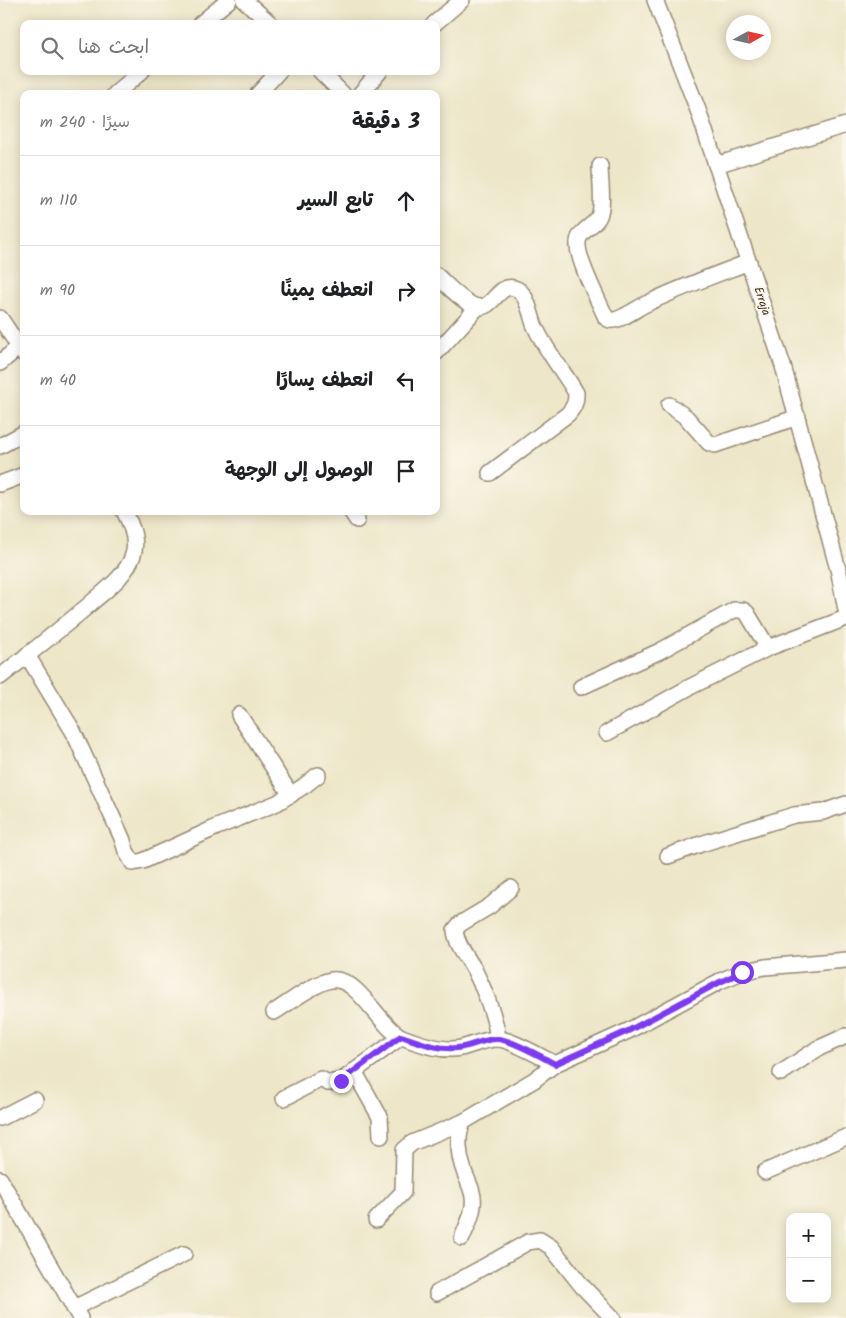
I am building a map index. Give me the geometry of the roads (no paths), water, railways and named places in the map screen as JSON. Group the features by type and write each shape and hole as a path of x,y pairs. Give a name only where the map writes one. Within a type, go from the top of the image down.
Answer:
{"street":[{"path":"205,20 229,0"},
{"path":"244,0 266,20"},
{"path":"439,20 462,0"},
{"name":"Erraja","path":"655,0 682,66 780,357 842,571 846,610"},
{"path":"120,90 137,75"},
{"path":"262,90 275,75"},
{"path":"324,75 339,90"},
{"path":"363,90 377,75"},
{"path":"716,165 846,126"},
{"path":"600,166 600,216 581,235 578,244 580,258 606,318 610,320 618,319 647,303 690,284 749,262"},
{"path":"440,279 471,305 478,307 488,305 507,288 512,287 519,290 524,297 540,335 576,393 574,408 568,414 490,473"},
{"path":"440,349 478,307"},
{"path":"0,318 20,349"},
{"path":"0,363 20,352"},
{"path":"669,405 686,417 709,443 715,445 798,417"},
{"path":"0,446 20,435"},
{"path":"0,484 20,476"},
{"path":"0,676 120,578 134,555 135,546 134,536 126,515"},
{"path":"581,688 652,655 734,610 743,610 747,613 768,648"},
{"path":"608,733 688,688 768,648 846,618"},
{"path":"27,655 73,731 133,863 142,862 217,827 277,803 318,775"},
{"path":"239,715 291,795"},
{"path":"668,856 794,815 823,812 846,804"},
{"path":"498,1039 496,1026 486,996 474,968 457,940 455,930 460,924 490,906 511,888"},
{"path":"376,1220 403,1192 404,1150 412,1142 463,1122 534,1080 555,1064 628,1031 688,998 742,972 765,967 846,960"},
{"path":"274,1012 318,985 332,979 340,980 346,982 354,989 394,1032 401,1036 436,1048 448,1049 498,1039 519,1046 555,1064"},
{"path":"284,1098 322,1079 328,1083 341,1081 401,1036"},
{"path":"781,1073 817,1050 846,1036"},
{"path":"354,1071 380,1117 381,1136"},
{"path":"0,1118 35,1100"},
{"path":"462,1238 473,1208 474,1199 461,1160 459,1134 463,1122"},
{"path":"765,1172 846,1137"},
{"path":"0,1179 78,1315 184,1254"},
{"path":"437,1293 528,1242 540,1240 551,1247 582,1286 613,1318"}]}
